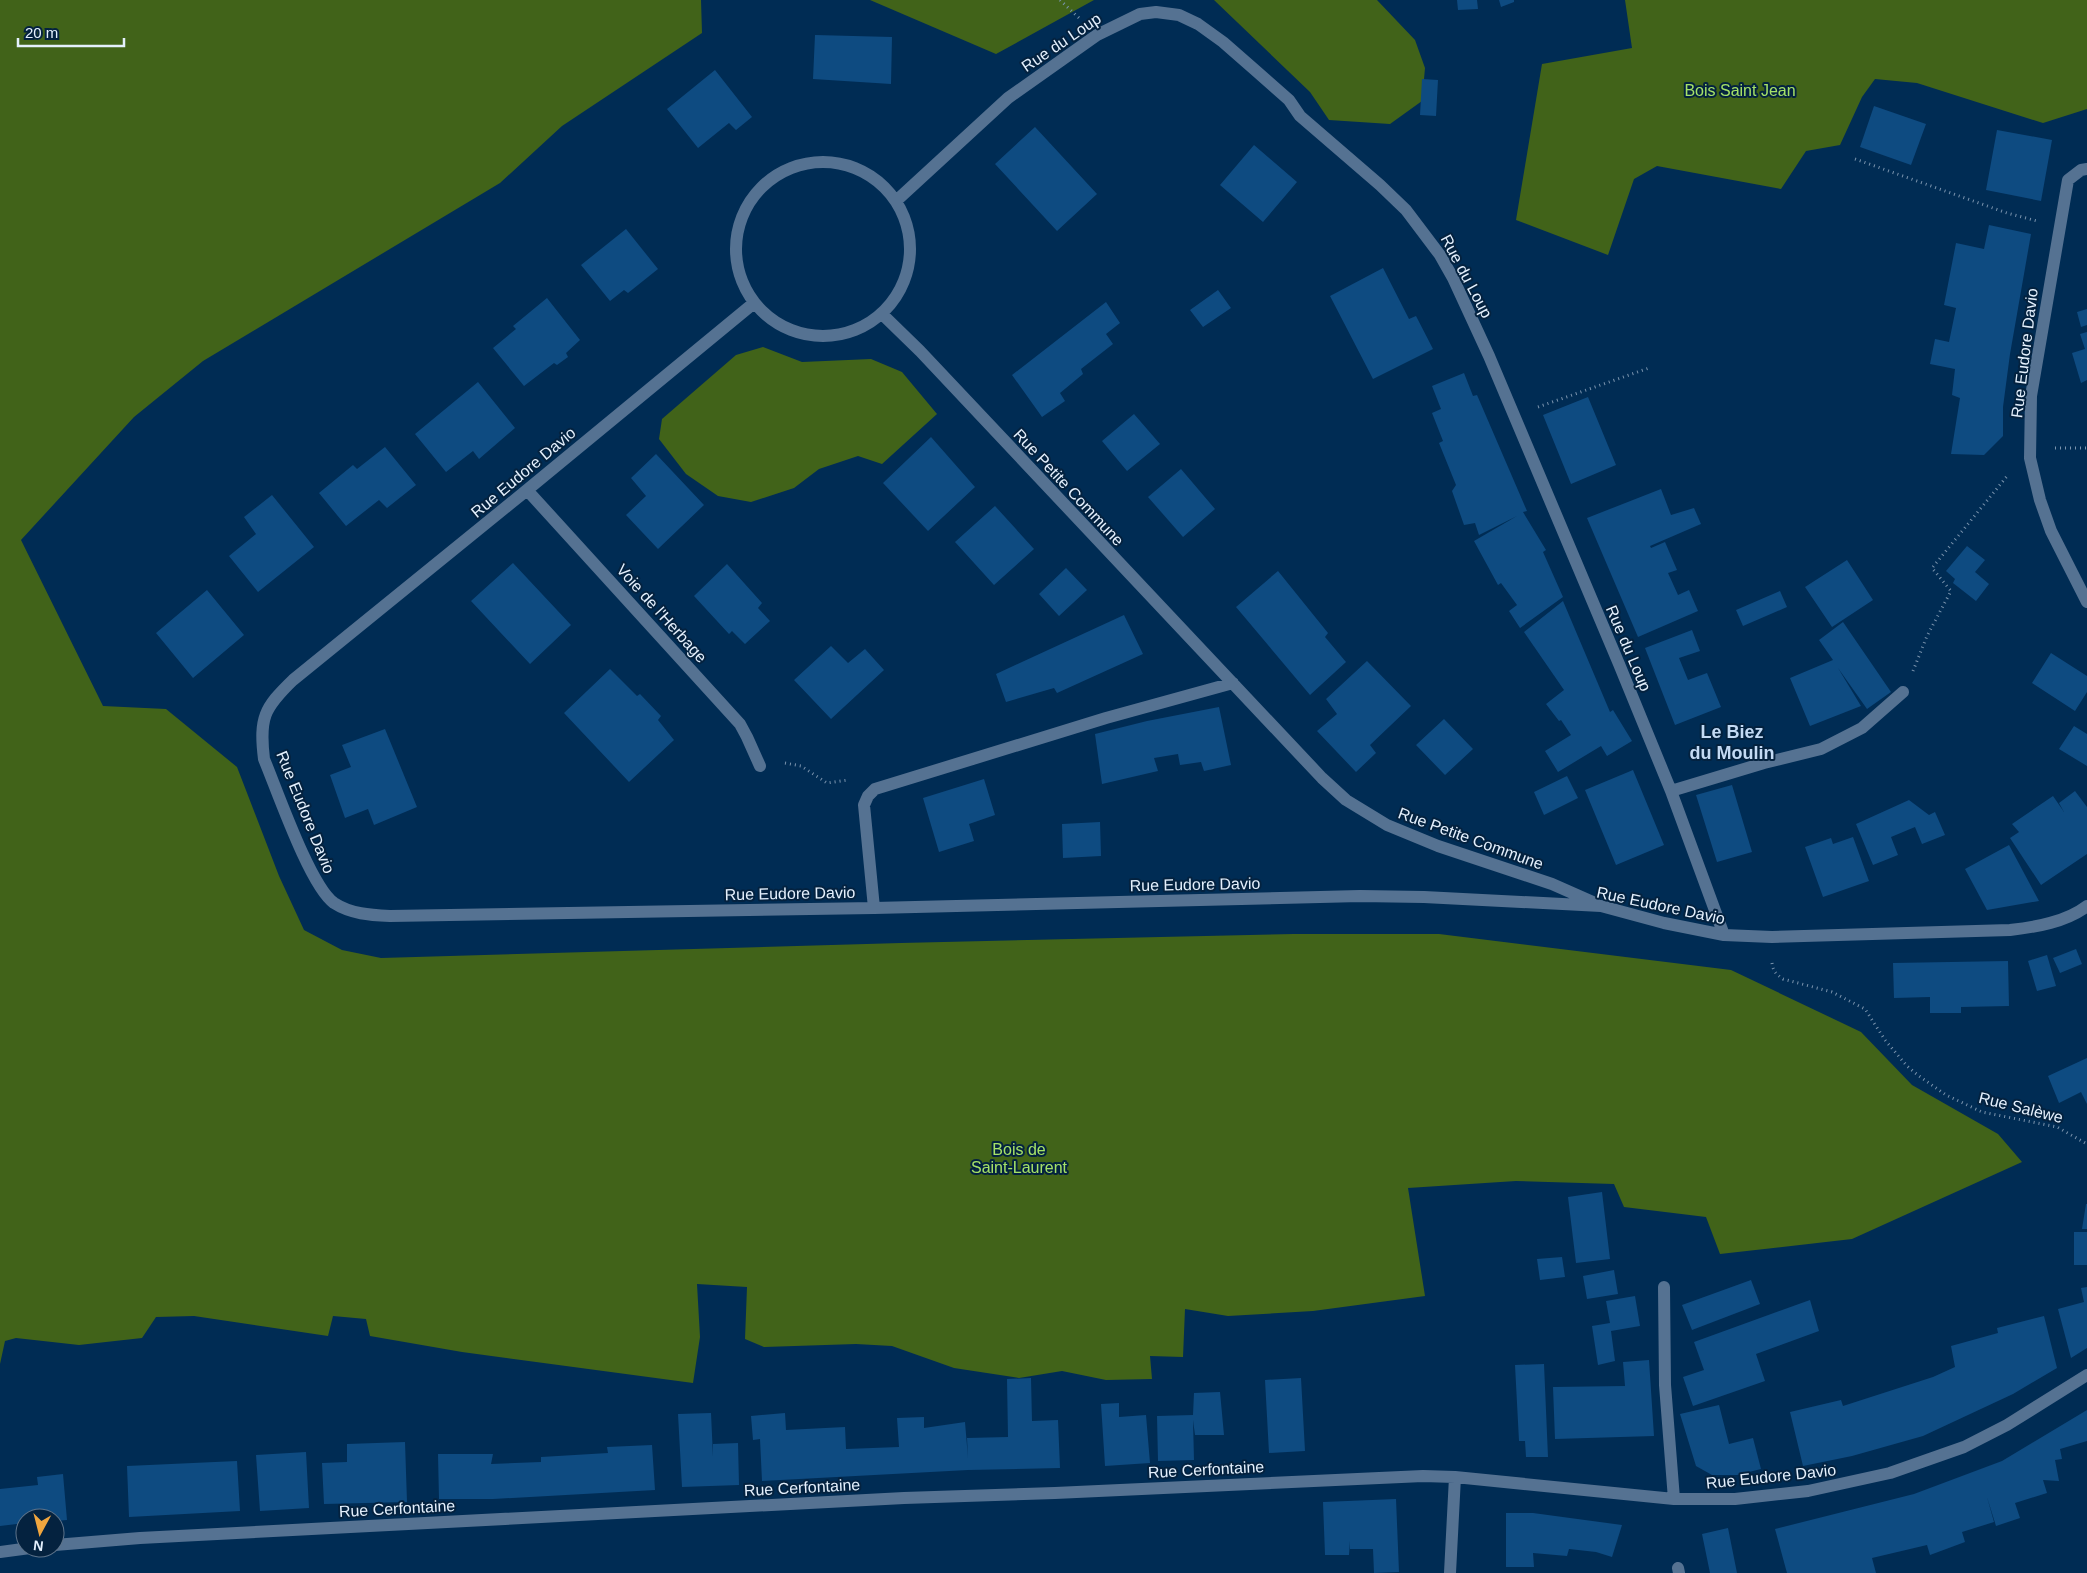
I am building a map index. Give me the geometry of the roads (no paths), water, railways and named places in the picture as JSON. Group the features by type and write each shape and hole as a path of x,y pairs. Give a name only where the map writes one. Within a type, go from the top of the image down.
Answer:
{"street":[{"name":"Rue du Loup","path":"896,201 1008,98 1097,35 1140,14 1156,12 1178,15 1198,24 1223,42 1289,100 1300,116 1406,210 1426,234 1453,278 1514,415 1671,791 1724,936"},
{"path":"824,162 852,167 877,180 896,201 906,223 911,247 908,272 898,295 882,314 858,329 830,337 802,334 775,323 754,303 740,278 735,251 739,223 752,198 772,178 797,166 824,162"},
{"name":"Rue Eudore Davio","path":"2087,169 2081,170 2068,180 2032,396 2030,453 2040,500 2051,531 2087,602"},
{"name":"Rue Eudore Davio","path":"754,303 528,490 293,680 273,699 264,716 261,737 264,758 315,882 332,902 346,910 368,915 874,908 1360,896 1424,897 1601,906 1664,923 1724,936 1772,937 2010,930 2034,927 2059,920 2087,906"},
{"name":"Rue Petite Commune","path":"882,314 920,351 1322,778 1346,800 1387,825 1438,846 1552,884 1601,906"},
{"name":"Voie de l'Herbage","path":"528,490 740,724 748,737 760,766"},
{"path":"874,908 864,805 868,796 875,789 1106,718 1233,683"},
{"path":"1671,791 1821,749 1862,728 1904,692"},
{"path":"1664,1287 1666,1385 1674,1500"},
{"name":"Rue Eudore Davio","path":"1455,1477 1674,1500 1735,1499 1808,1492 1890,1474 1964,1447 2049,1400 2087,1375"},
{"name":"Rue Cerfontaine","path":"65,1544 140,1538 904,1498 1055,1494 1394,1476 1455,1477"},
{"path":"1450,1573 1455,1477"},
{"path":"0,1552 15,1550"}],"district":[{"name":"Le Biez du Moulin","path":"1732,742"}],"park label":[{"name":"Bois Saint Jean","path":"1740,90"},
{"name":"Bois de Saint-Laurent","path":"1019,1158"}]}
